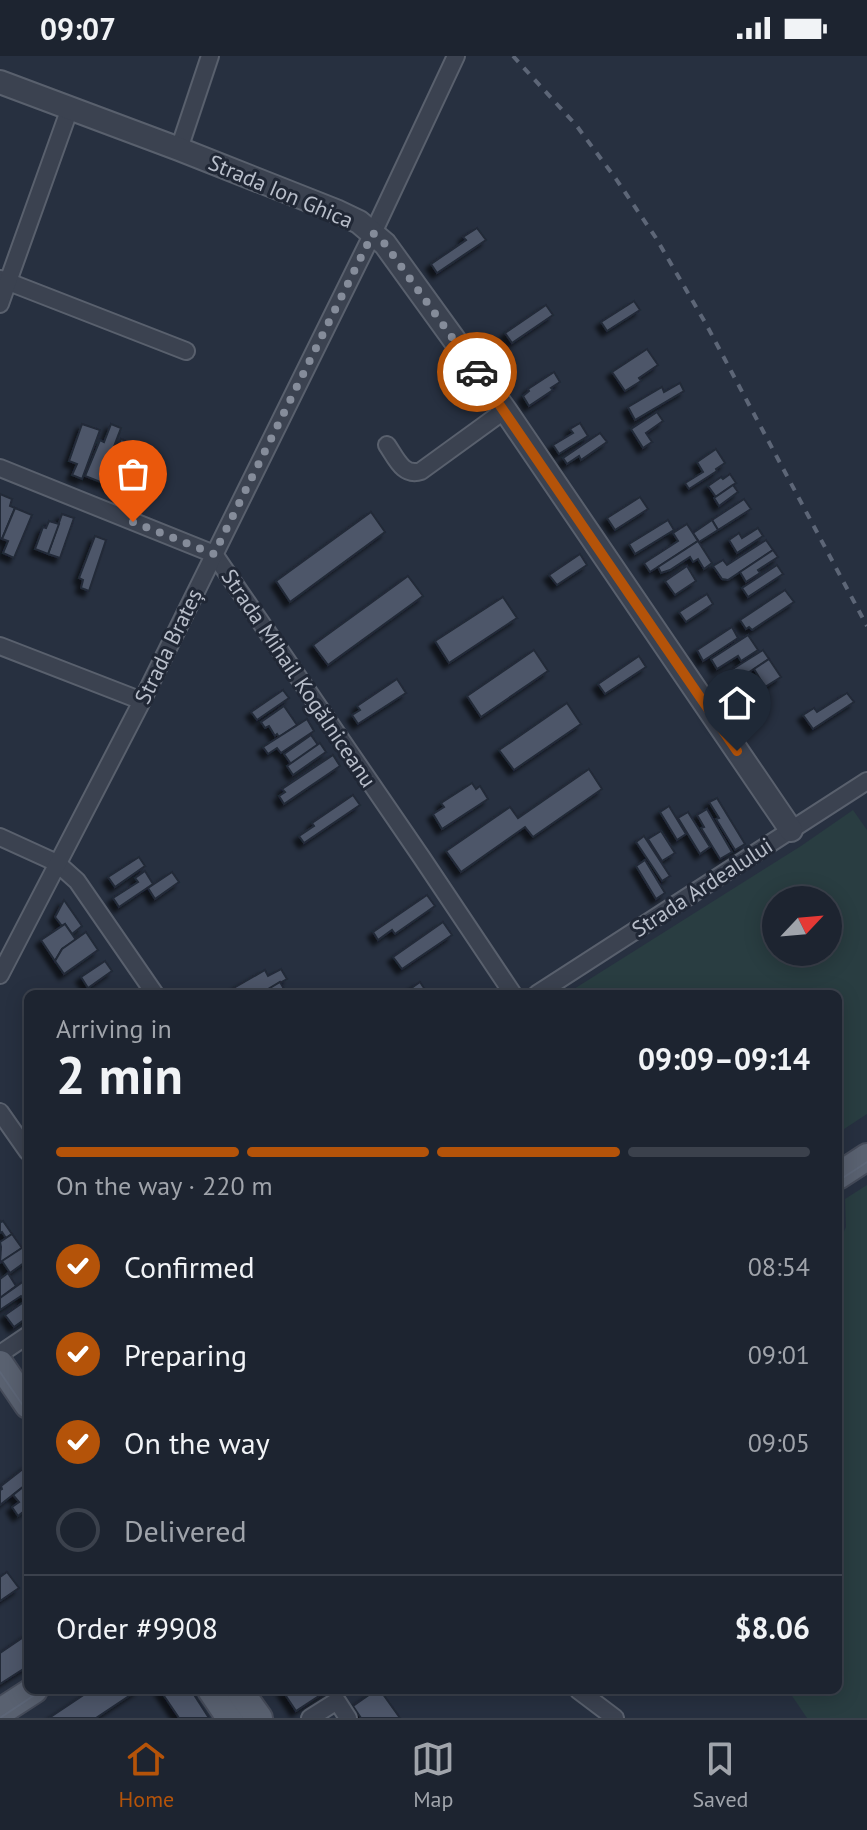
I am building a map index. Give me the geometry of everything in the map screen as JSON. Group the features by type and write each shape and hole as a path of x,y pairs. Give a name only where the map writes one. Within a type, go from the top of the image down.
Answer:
{"main road":[{"path":"842,1173 867,1157"},
{"path":"0,1364 24,1399"},
{"path":"0,1712 28,1694"},
{"path":"214,1694 230,1718"},
{"path":"242,1694 259,1718"}],"street":[{"path":"179,149 210,56"},
{"name":"Strada Brateș","path":"0,975 142,701 373,233 456,56"},
{"name":"Strada Ion Ghica","path":"0,82 336,211 359,222 385,244 505,410 791,830"},
{"path":"0,304 4,281 70,108"},
{"path":"4,281 186,351"},
{"path":"387,445 405,470 415,473 505,410"},
{"name":"Strada Mihail Kogălniceanu","path":"0,468 214,554 510,990"},
{"path":"0,646 142,701"},
{"name":"Strada Ardealului","path":"543,990 867,781"},
{"path":"0,837 57,863 77,881 152,990"},
{"path":"0,1112 24,1146"},
{"path":"0,1354 24,1338"},
{"path":"583,1694 615,1718"},
{"path":"310,1718 337,1701 348,1718"}],"green space":[{"path":"853,810 867,830 867,1114 842,1130 842,990 572,990"},
{"path":"867,1185 867,1718 807,1718 791,1694 842,1694 842,1236 846,1227 845,1199"}],"building":[{"path":"477,228 486,240 437,273 431,264 466,240 463,237"},
{"path":"634,301 640,310 607,331 601,322"},
{"path":"546,305 553,315 512,343 505,333"},
{"path":"647,349 658,365 625,391 612,372"},
{"path":"554,372 560,382 529,406 523,396 528,389"},
{"path":"680,383 684,391 635,420 628,407 662,387 664,392"},
{"path":"657,412 663,421 646,433 652,442 643,448 631,429"},
{"path":"580,423 588,436 559,454 553,445 573,433 570,429"},
{"path":"82,424 100,430 82,479 72,475 77,464 69,461"},
{"path":"111,424 121,428 110,457 117,460 109,481 105,479 103,483 85,476 100,440 104,442"},
{"path":"600,433 607,442 581,460 579,456 567,464 563,458"},
{"path":"121,439 138,446 120,490 107,485 121,450 117,449"},
{"path":"716,449 725,463 689,489 685,483 703,472 697,462"},
{"path":"730,474 736,483 716,497 708,486"},
{"path":"733,485 738,492 719,506 714,498"},
{"path":"0,494 12,499 10,506 15,508 2,539 0,538"},
{"path":"640,497 648,509 615,530 607,518"},
{"path":"744,499 751,509 718,530 712,520"},
{"path":"15,508 32,515 14,558 3,553 8,541 2,539"},
{"path":"371,512 385,532 290,602 276,581"},
{"path":"62,514 74,518 60,558 48,554"},
{"path":"668,520 674,530 635,554 629,544"},
{"path":"712,520 718,530 699,542 693,533"},
{"path":"49,521 59,524 48,554 35,549 43,527 46,528"},
{"path":"687,524 698,541 650,572 644,563 678,541 673,533"},
{"path":"758,528 763,536 737,553 729,540 739,533 742,538"},
{"path":"95,536 106,540 89,591 81,588 83,580 79,578"},
{"path":"766,540 773,550 728,580 722,579 713,566 723,560 727,565"},
{"path":"698,541 712,563 704,569 698,559 693,562 690,557 661,573 658,567"},
{"path":"773,550 778,557 746,582 740,572"},
{"path":"580,554 587,565 557,585 549,575"},
{"path":"777,565 783,574 748,597 742,588"},
{"path":"687,566 696,581 675,595 665,581"},
{"path":"408,576 423,596 328,665 313,645"},
{"path":"785,590 794,602 752,630 749,627 746,629 740,620"},
{"path":"707,594 713,604 686,622 679,612"},
{"path":"503,597 517,618 449,663 435,641"},
{"path":"732,627 738,638 703,661 697,650"},
{"path":"748,635 758,650 741,661 738,656 717,669 711,659"},
{"path":"534,650 548,671 481,717 467,696"},
{"path":"763,650 769,659 734,682 728,672"},
{"path":"639,656 646,667 605,694 598,684"},
{"path":"769,659 781,677 765,687 754,669"},
{"path":"397,679 406,693 358,724 352,715 360,710 357,706"},
{"path":"758,680 764,688 737,707 731,698"},
{"path":"283,690 289,698 257,720 251,712"},
{"path":"847,693 854,702 813,729 803,715 814,708 817,712"},
{"path":"567,703 581,724 514,770 499,750"},
{"path":"284,706 297,725 279,737 261,722"},
{"path":"307,719 314,731 281,753 277,748 268,754 263,747"},
{"path":"311,735 318,745 291,764 284,754"},
{"path":"320,743 326,752 293,775 287,766"},
{"path":"333,755 340,766 284,804 279,796 285,792 282,789"},
{"path":"589,769 602,789 533,837 525,827 461,872 446,851 510,807 518,818"},
{"path":"472,783 476,789 480,786 488,799 442,829 433,814 444,807 441,803"},
{"path":"353,795 360,805 304,843 299,836 314,826 312,823"},
{"path":"717,798 745,844 735,850 709,802"},
{"path":"669,806 686,834 677,840 660,812"},
{"path":"707,809 732,852 720,859 701,828 704,827 697,815"},
{"path":"688,812 710,847 700,854 678,818"},
{"path":"661,831 675,853 662,861 648,839"},
{"path":"644,836 670,876 662,881 636,842"},
{"path":"139,857 145,866 115,887 108,877"},
{"path":"645,860 665,893 656,899 636,866"},
{"path":"145,871 153,884 119,907 113,898 138,882 135,878"},
{"path":"172,872 179,882 155,899 148,888"},
{"path":"427,895 435,906 395,934 392,930 378,940 373,932"},
{"path":"64,900 82,926 72,934 55,917"},
{"path":"443,922 452,935 402,969 393,957"},
{"path":"65,924 76,940 62,949 55,961 41,940"},
{"path":"86,932 98,950 64,974 55,961 62,949"},
{"path":"105,961 112,971 88,988 81,977"},
{"path":"281,969 287,979 267,990 232,989 265,970 268,976"},
{"path":"280,982 285,990 267,990"},
{"path":"420,982 425,990 409,990"},
{"path":"0,1220 12,1234 6,1238 0,1233"},
{"path":"12,1234 22,1248 0,1263 0,1242"},
{"path":"24,1247 24,1263 10,1273 2,1261"},
{"path":"8,1273 16,1286 0,1298 0,1279"},
{"path":"24,1281 24,1300 21,1296 0,1310 0,1298"},
{"path":"24,1302 24,1320 14,1327 5,1315"},
{"path":"24,1468 24,1486 0,1505 1,1486"},
{"path":"24,1486 24,1511 18,1516 12,1507 19,1502 13,1495"},
{"path":"7,1572 19,1588 0,1601 0,1577"},
{"path":"24,1637 24,1669 0,1684 0,1653"},
{"path":"85,1694 132,1694 96,1718 49,1718"},
{"path":"163,1694 194,1694 209,1718 179,1718"},
{"path":"285,1694 322,1694 296,1711"},
{"path":"370,1694 383,1694 400,1718 361,1718 353,1706"}],"tram line":[{"path":"842,1178 867,1162"},
{"path":"0,1372 24,1407"},
{"path":"0,1718 36,1694"}],"railway":[{"path":"513,56 576,125 656,238 706,324 867,626"}],"way so far":[{"path":"133,522 214,554 373,233 385,244 477,372"}],"route":[{"path":"477,372 737,751"}]}
